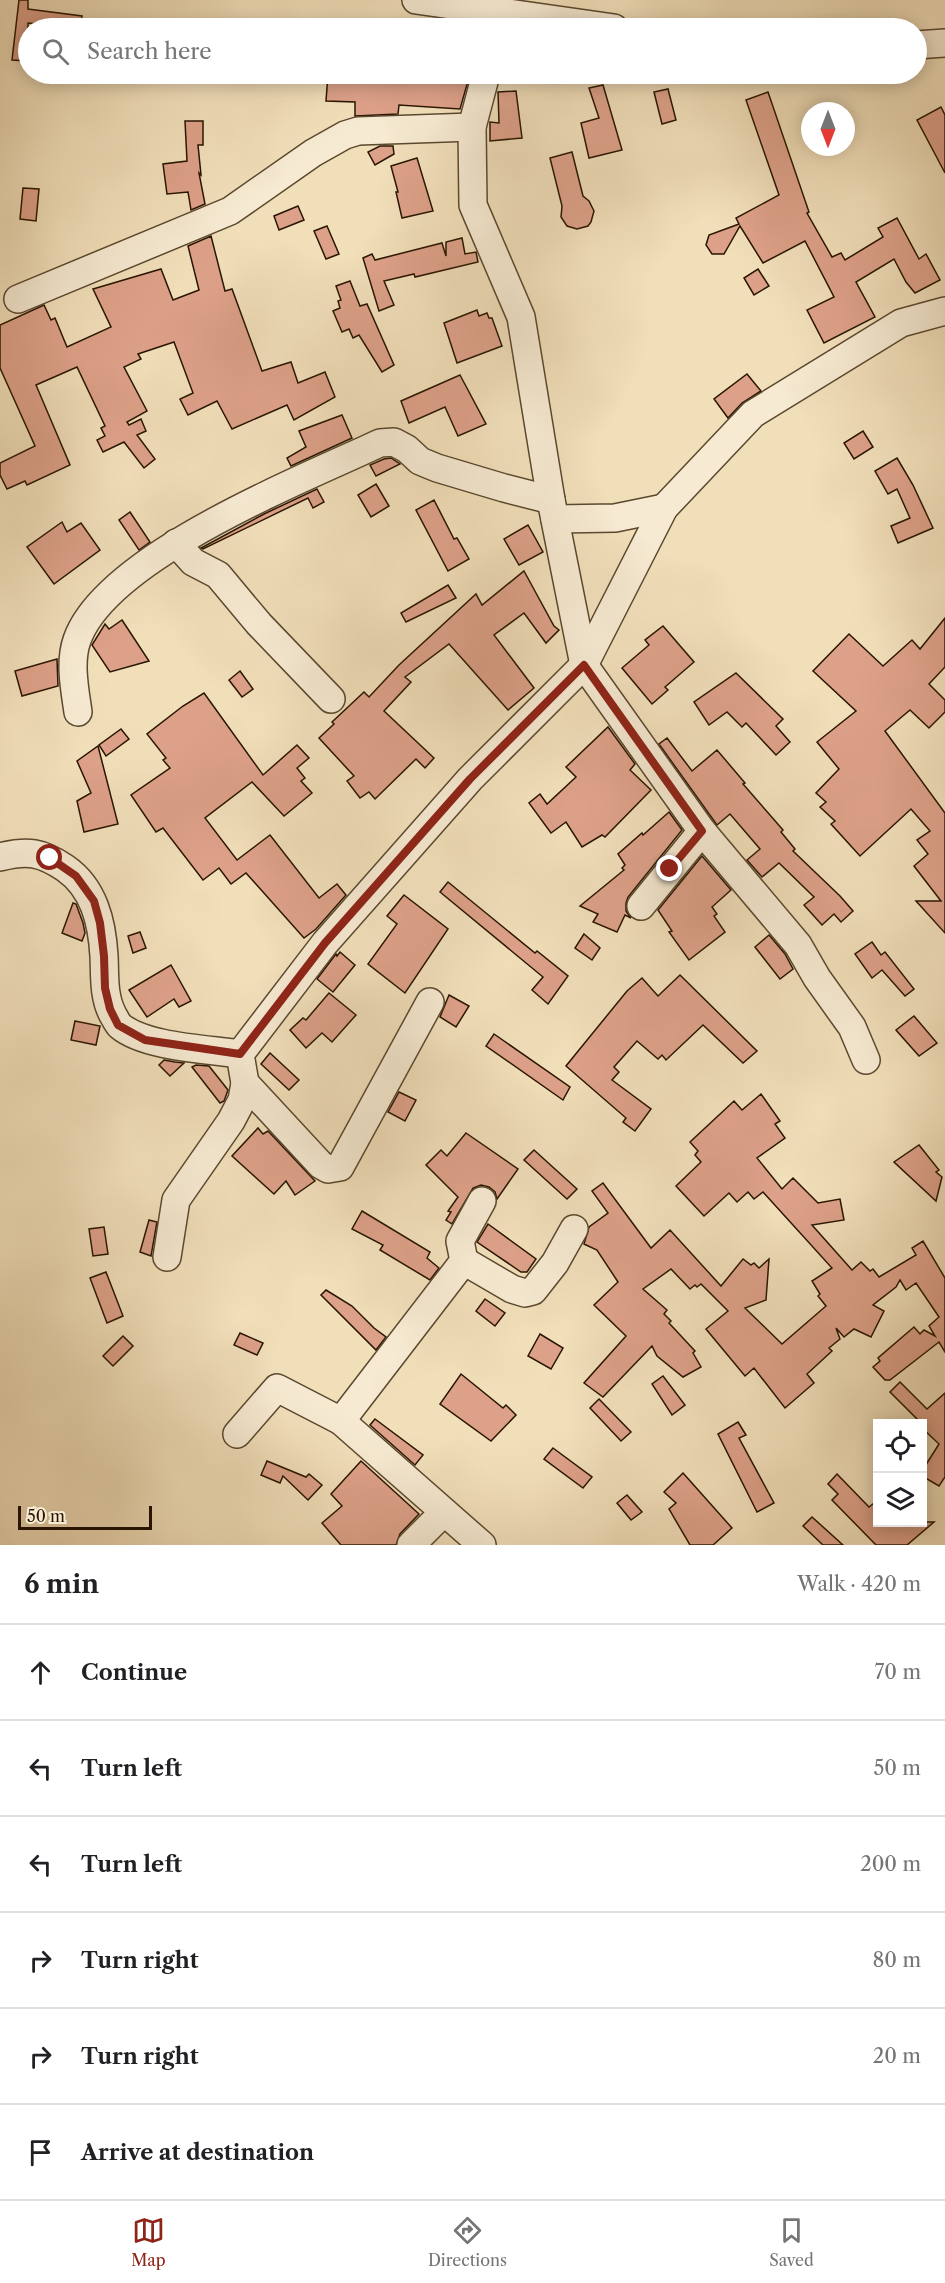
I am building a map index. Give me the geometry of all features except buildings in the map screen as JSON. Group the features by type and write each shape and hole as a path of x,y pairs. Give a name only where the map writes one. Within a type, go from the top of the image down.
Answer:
{"street":[{"path":"416,0 492,18"},
{"path":"927,44 945,43"},
{"path":"483,84 472,127 473,205 521,317 553,509 584,665 702,831 798,945 817,978 852,1027 866,1060"},
{"path":"18,299 240,206 313,153 345,135 358,131 472,127"},
{"path":"167,1257 176,1200 231,1121 242,1100 245,1083 240,1054 325,943 447,805 584,665 664,508 753,414 901,323 945,311"},
{"path":"78,712 74,669 76,642 89,615 127,579 176,543 217,519 380,443 394,442 406,448 420,461 504,488 553,509 615,518 664,508"},
{"path":"176,543 193,562 218,575 259,624 331,699"},
{"path":"641,906 702,831"},
{"path":"0,857 33,852 50,858 76,876 88,892 94,901 100,923 105,988 110,1009 118,1025 145,1040 240,1054"},
{"path":"245,1083 321,1165 328,1169 340,1167 430,1002"},
{"path":"482,1201 460,1241 464,1261 512,1289 528,1293 533,1291 555,1263 574,1228"},
{"path":"341,1421 464,1261"},
{"path":"237,1434 277,1388 341,1421 482,1545"},
{"path":"411,1545 444,1512"}],"route":[{"path":"50,858 76,876 94,901 100,923 105,988 110,1009 118,1025 145,1040 240,1054 325,943 470,779 584,665 702,831 670,869"}]}
